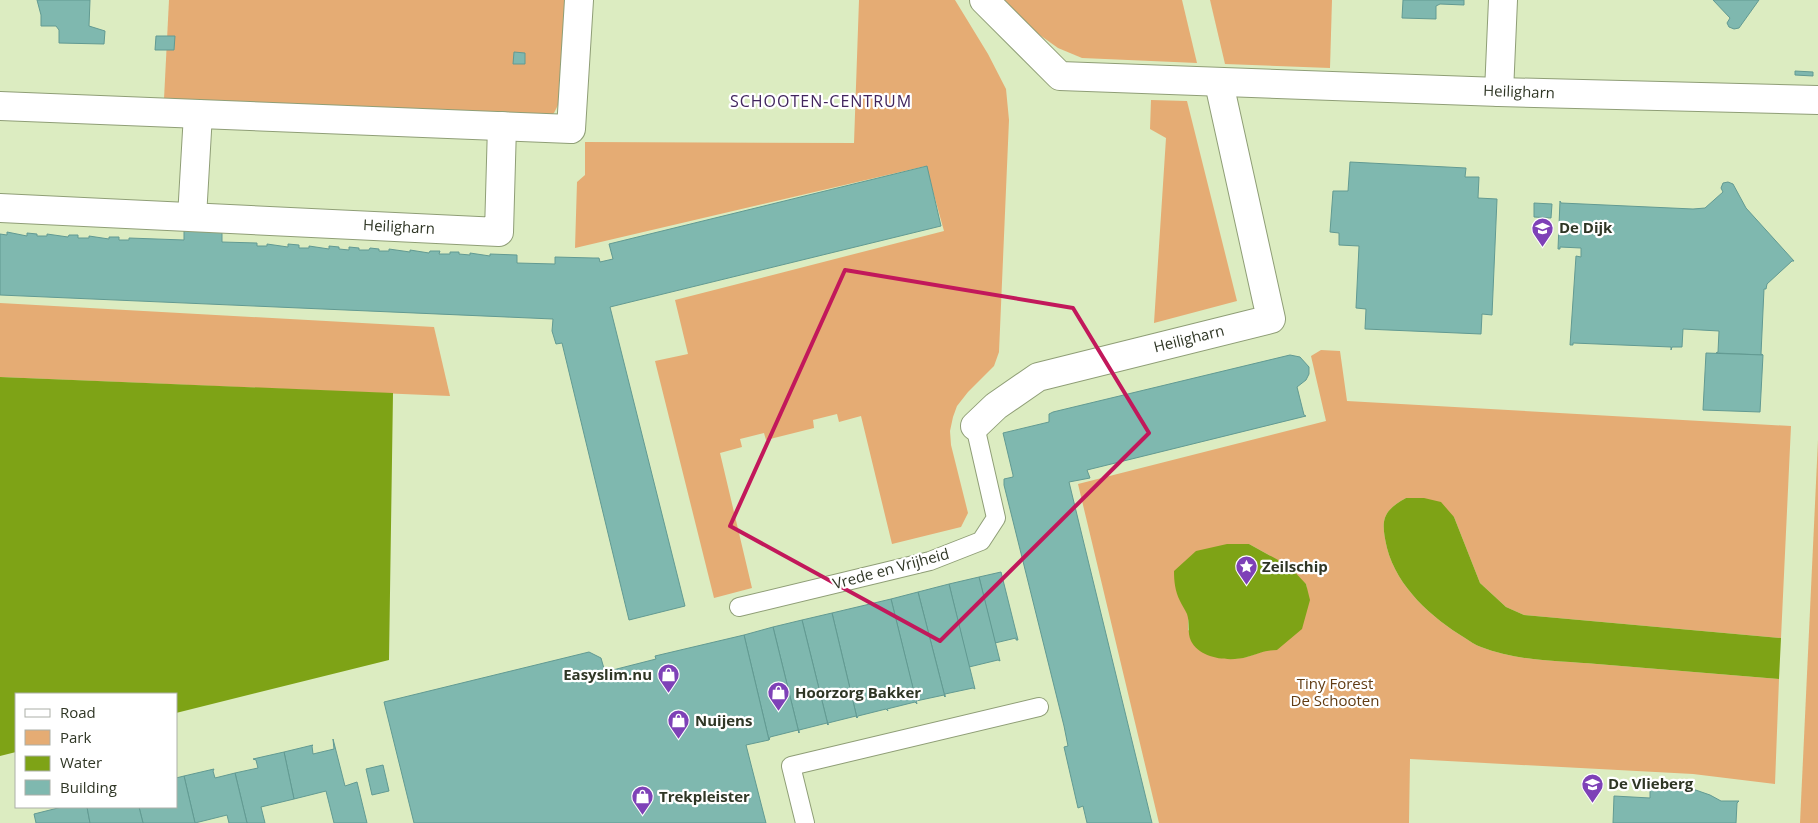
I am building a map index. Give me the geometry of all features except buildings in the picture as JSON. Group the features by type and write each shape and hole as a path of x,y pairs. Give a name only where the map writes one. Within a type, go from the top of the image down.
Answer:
{"street":[{"path":"0,106 571,129 579,0"},
{"name":"Heiligharn","path":"984,0 1060,76 1499,92 1818,100"},
{"path":"1499,92 1503,0"},
{"name":"Heiligharn","path":"975,426 996,406 1038,377 1271,319 1219,83"},
{"path":"192,217 198,114"},
{"name":"Heiligharn","path":"0,208 499,232 502,126"}],"lane":[{"name":"Vrede en Vrijheid","path":"739,607 930,561 981,541 996,518 975,426"},
{"path":"805,823 791,766 1039,707"}],"highlighted area":[{"path":"845,270 1073,308 1149,433 940,641 730,526"}],"green space":[{"path":"169,0 574,0 564,93 554,113 545,120 164,99"},
{"path":"859,0 955,0 988,54 1006,89 1009,120 999,352 994,366 957,406 950,431 951,445 968,513 961,527 892,544 861,416 839,422 837,414 813,420 814,428 766,440 764,433 740,439 742,447 720,453 752,588 714,598 655,361 688,354 675,300 944,231 926,166 575,248 577,182 585,175 585,142 854,143"},
{"path":"1003,0 1182,0 1197,63 1082,58 1058,48 1030,28"},
{"path":"1210,0 1332,0 1330,68 1225,64"},
{"path":"1151,100 1187,101 1237,301 1154,323 1166,138 1150,129"},
{"path":"0,303 434,327 450,396 0,377"},
{"name":"Tiny Forest De Schooten","path":"1321,350 1340,351 1347,401 1791,426 1781,638 1524,615 1506,607 1480,583 1454,517 1406,498 1387,513 1384,524 1387,548 1392,562 1407,588 1440,621 1479,646 1495,652 1538,660 1779,679 1775,784 1693,774 1410,759 1409,823 1159,823 1078,484 1326,421 1311,356","holes":["1249,544 1269,555 1306,584 1307,588 1277,650 1267,650 1247,657 1232,659 1188,630 1188,616"]},
{"path":"1818,440 1818,823 1800,823"}],"water":[{"path":"0,377 393,393 389,660 178,713 178,693 15,693 15,752 0,756"},
{"path":"1406,498 1424,498 1441,502 1454,517 1480,583 1506,607 1524,615 1781,638 1779,679 1538,660 1495,652 1477,645 1428,611 1407,588 1392,562 1385,539 1385,518 1392,508"},
{"path":"1227,544 1249,544 1289,566 1306,584 1310,600 1302,629 1277,650 1265,651 1247,657 1224,659 1201,652 1191,641 1188,617 1177,594 1174,571 1196,551"}],"place":[{"name":"De Dijk","path":"1543,247"},
{"name":"Zeilschip","path":"1246,586"},
{"name":"Easyslim.nu","path":"668,694"},
{"name":"Hoorzorg Bakker","path":"779,712"},
{"name":"Nuijens","path":"679,740"},
{"name":"De Vlieberg","path":"1592,803"},
{"name":"Trekpleister","path":"643,816"}],"district":[{"name":"SCHOOTEN-CENTRUM","path":"821,101"}]}
